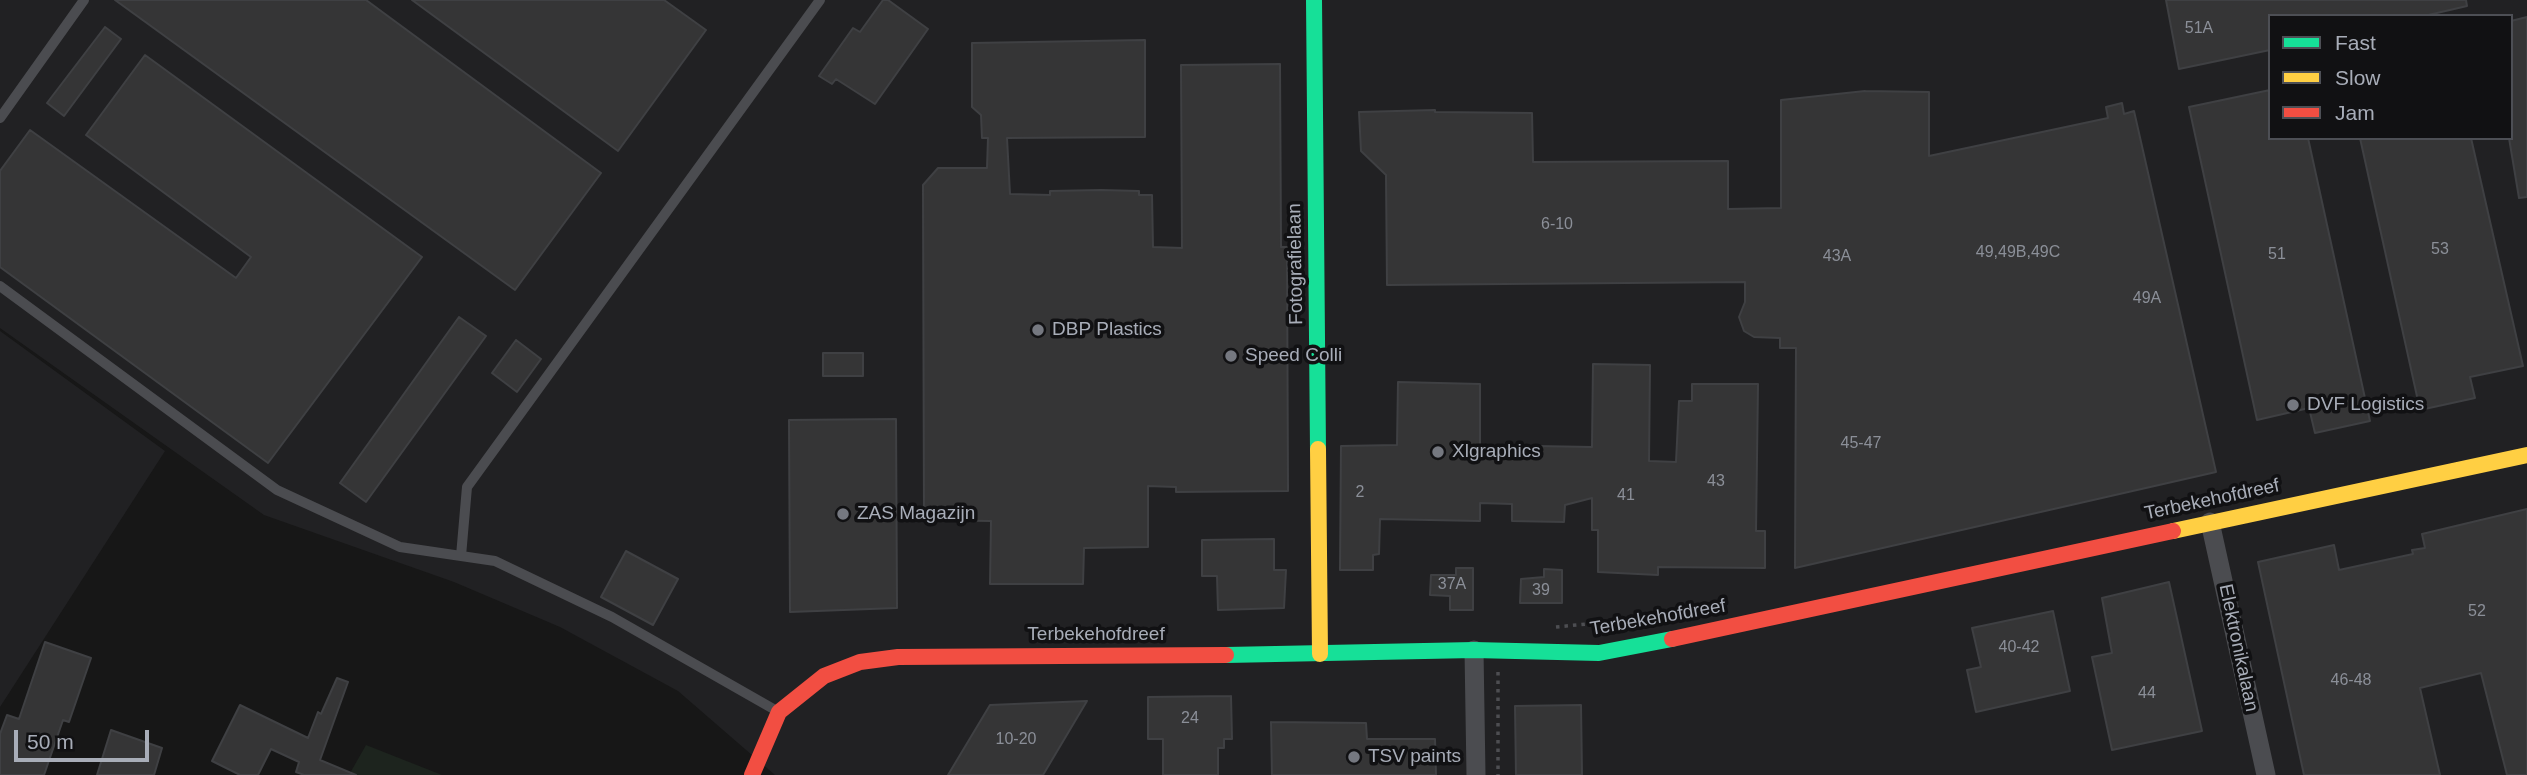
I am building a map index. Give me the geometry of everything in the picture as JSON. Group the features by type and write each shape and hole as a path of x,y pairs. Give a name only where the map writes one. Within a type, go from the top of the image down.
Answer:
{"street":[{"name":"Fotografielaan","path":"1314,0 1320,654"},
{"name":"Terbekehofdreef","path":"752,775 779,712 824,676 860,662 898,657 1320,654 1474,650 1599,653 2527,455"},
{"name":"Elektronikalaan","path":"2210,522 2266,775"},
{"path":"1474,650 1476,775"}],"lane":[{"path":"0,118 84,0"},
{"path":"461,556 467,487 820,0"},
{"path":"0,286 277,490 400,547 495,561 612,617 779,712"}],"path":[{"path":"1545,628 1671,615"},
{"path":"1498,666 1498,775"}],"shaded area":[{"path":"0,0 2527,0 2527,775 775,775 678,691 560,627 454,582 264,515 0,328"},
{"path":"0,331 165,451 0,707"},
{"path":"366,745 442,775 349,775"}],"building":[{"path":"115,0 366,0 601,173 515,290"},
{"path":"412,0 664,0 706,30 618,151"},
{"path":"883,0 888,0 928,29 875,104 836,79 832,84 819,76 853,28 860,32"},
{"path":"2166,0 2466,0 2467,6 2433,14 2268,14 2268,50 2179,69"},
{"path":"2527,17 2527,197 2519,198 2509,140 2513,140 2513,20"},
{"path":"105,27 121,39 64,116 47,103"},
{"path":"1145,40 1145,137 1007,138 1010,194 1050,195 1050,191 1101,190 1139,191 1139,195 1152,195 1153,247 1182,248 1181,65 1280,64 1281,247 1287,247 1288,491 1176,492 1176,487 1148,486 1148,547 1084,548 1083,584 990,584 991,521 924,520 923,185 938,168 987,168 988,138 982,138 981,115 972,107 972,43"},
{"path":"145,55 422,257 268,463 0,267 0,171 30,130 236,278 251,257 86,135"},
{"path":"2268,90 2268,140 2308,140 2370,421 2315,433 2309,408 2257,420 2189,107"},
{"path":"1865,91 1929,92 1929,156 2108,118 2106,107 2122,103 2124,114 2134,111 2216,472 1795,568 1796,348 1780,348 1780,338 1754,337 1744,331 1739,317 1745,302 1745,282 1387,285 1386,175 1361,151 1359,112 1435,110 1532,113 1533,162 1728,161 1728,209 1781,208 1781,100"},
{"path":"2360,140 2471,140 2523,366 2470,377 2475,398 2420,410"},
{"path":"459,317 486,336 366,502 340,483"},
{"path":"516,340 541,359 517,392 492,373"},
{"path":"823,353 863,353 863,376 823,376"},
{"path":"1593,364 1650,365 1649,461 1676,462 1679,401 1692,401 1692,384 1758,384 1756,531 1765,531 1765,568 1658,567 1658,575 1598,572 1598,530 1592,530 1592,498 1565,505 1564,522 1512,521 1512,504 1480,503 1480,521 1380,519 1379,554 1373,555 1373,570 1340,570 1341,446 1397,445 1398,382 1480,384 1480,445 1592,447"},
{"name":"ZAS Magazijn","path":"896,419 897,608 790,612 789,420"},
{"path":"2527,509 2527,775 2507,775 2481,673 2420,688 2440,775 2304,775 2258,562 2334,545 2339,570 2413,554 2412,550 2425,548 2422,534"},
{"path":"1274,539 1274,570 1286,570 1284,608 1218,610 1217,576 1202,576 1202,540"},
{"path":"626,551 678,579 653,625 601,597"},
{"path":"1456,568 1473,568 1473,610 1450,610 1450,596 1430,595 1431,575 1456,575"},
{"path":"1544,569 1562,570 1562,603 1520,603 1521,579 1544,577"},
{"path":"2169,582 2202,731 2112,750 2092,657 2112,653 2102,598"},
{"path":"2053,611 2070,691 1976,712 1967,670 1981,667 1972,628"},
{"path":"45,642 91,658 69,722 63,720 44,775 0,775 0,734 7,715 19,719"},
{"path":"337,678 348,682 320,760 356,775 304,775 296,772 299,762 271,749 258,775 240,775 212,761 240,705 308,738 318,712 321,714"},
{"path":"1231,696 1232,739 1224,739 1224,748 1218,748 1218,775 1163,775 1163,739 1148,739 1148,697"},
{"path":"1087,701 1043,775 948,775 990,705"},
{"path":"1581,705 1582,775 1516,775 1515,706"},
{"name":"TSV paints","path":"1271,722 1366,723 1367,739 1435,739 1436,775 1272,775"},
{"path":"111,730 162,748 154,775 97,775"}],"traffic: fast":[{"path":"1314,0 1318,449"},
{"path":"1226,655 1474,650 1599,653 1672,639"}],"traffic: slow":[{"path":"1318,449 1320,654"},
{"path":"2173,531 2527,455"}],"traffic: jam":[{"path":"1672,639 2173,531"},
{"path":"752,775 779,712 824,676 860,662 898,657 1226,655"}],"place":[{"name":"DBP Plastics","path":"1038,330"},
{"name":"Speed Colli","path":"1231,356"},
{"name":"DVF Logistics","path":"2293,405"},
{"name":"Xlgraphics","path":"1438,452"},
{"name":"ZAS Magazijn","path":"843,514"},
{"name":"TSV paints","path":"1354,757"}]}
